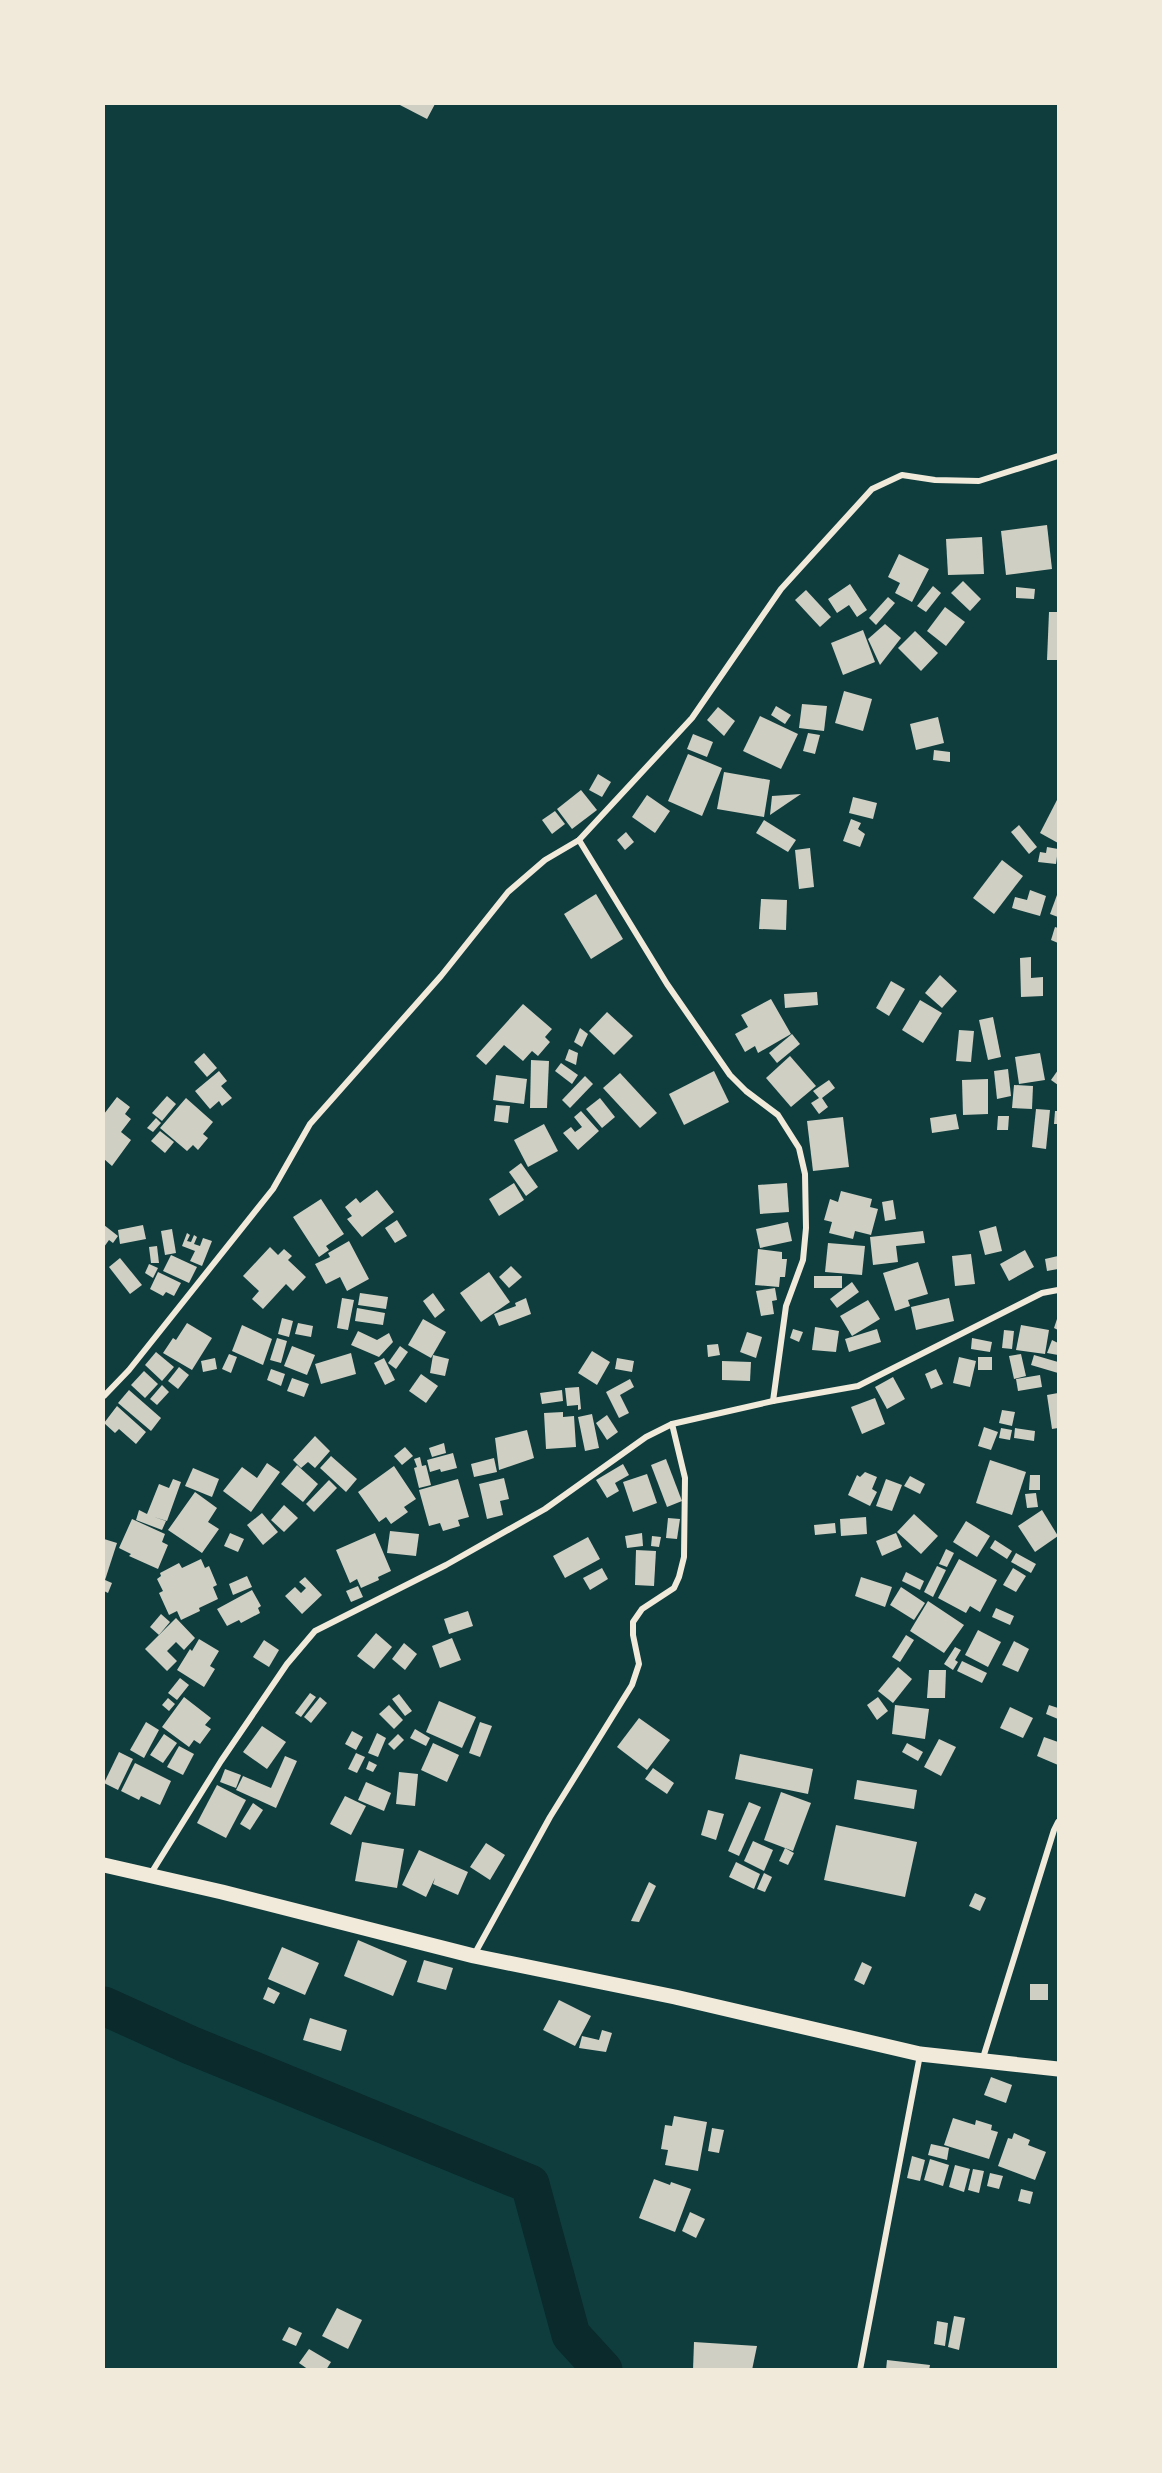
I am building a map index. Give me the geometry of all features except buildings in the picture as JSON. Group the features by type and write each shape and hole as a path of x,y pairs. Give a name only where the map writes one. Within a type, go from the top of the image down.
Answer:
{"main road":[{"path":"104,1865 474,1956 675,1997 920,2054 1059,2069"}],"street":[{"path":"104,1396 129,1370 273,1189 310,1124 441,976 508,892 545,860 579,840 692,718 781,589 872,489 902,475 935,480 979,481 1059,456"},
{"path":"579,840 667,984 730,1075 746,1091 778,1115 799,1148 805,1174 806,1228 803,1260 786,1306 773,1401"},
{"path":"149,1876 280,1674 315,1631 446,1565 545,1509 646,1437 672,1424 773,1401 858,1386 1042,1293 1059,1290"},
{"path":"474,1956 550,1817 632,1685 639,1664 633,1635 633,1622 642,1609 674,1588 679,1577 684,1557 685,1478 672,1424"},
{"path":"982,2062 1054,1830 1059,1822"},
{"path":"860,2370 920,2054"}],"waterway":[{"path":"104,2006 190,2045 530,2184 571,2335 603,2370"}]}
